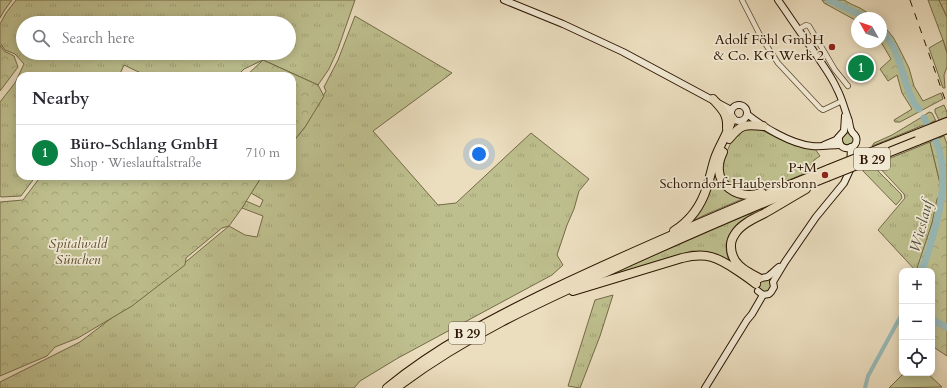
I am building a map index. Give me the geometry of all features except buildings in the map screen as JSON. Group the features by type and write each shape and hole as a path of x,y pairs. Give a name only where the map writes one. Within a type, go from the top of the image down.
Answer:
{"highway":[{"path":"713,100 722,109 727,118 727,138 719,166 719,173 724,183 731,190 744,195 770,193"},
{"path":"655,243 661,237 675,230 686,222 702,201 715,159 739,117"},
{"name":"B 29","path":"396,388 419,370 460,344 549,298 651,251 947,122"},
{"path":"727,138 740,127 746,125 763,126"},
{"name":"B 29","path":"387,388 440,349 533,298 631,253 770,193 793,190 947,129"},
{"path":"760,285 736,262 731,252 731,242 734,234 740,228 793,190"},
{"path":"549,298 557,297 682,258 699,255 714,257 760,285"}],"main road":[{"path":"504,0 563,24 623,52 713,100 739,117 756,122 797,143 811,146 846,147 856,143 855,136 851,132 848,118 845,114"},
{"path":"778,0 823,65 837,88 842,101 845,114 844,131 836,140 821,146"},
{"path":"844,131 851,132"},
{"path":"760,285 768,294 773,290 773,282 785,262 818,214 844,182 850,170 846,147 839,142 839,137"},
{"path":"705,388 752,314 760,285 785,262"},
{"path":"760,285 771,279 773,282"}],"street":[{"path":"742,0 761,37 778,63 820,108 822,110 842,101"},
{"path":"799,29 806,25 809,26 835,70 848,86"}],"green space":[{"path":"0,0 12,0 0,18"},
{"path":"16,0 355,0 338,49 329,69 318,85 296,75 296,72 289,72 263,60 296,60 296,16 16,16 16,55 5,50 0,43 0,24"},
{"path":"822,0 844,0 866,12 851,12 851,18 824,3"},
{"path":"928,0 939,0 947,17 947,53 943,40"},
{"path":"939,0 947,0 947,17"},
{"path":"355,16 452,73 373,131 438,205 456,203 531,133 589,179 579,191 557,255 563,265 552,275 398,358 360,381 354,388 0,388 0,382 80,342 188,260 229,226 245,235 257,237 263,216 242,208 246,201 260,207 263,200 251,193 259,180 296,180 296,138 305,127 326,91 324,87 338,60"},
{"path":"887,30 898,46 909,68 914,86 923,101 941,93 943,99 900,122 895,122 894,120 912,109 902,93 897,75 888,81 880,69 891,59 885,48 887,48"},
{"path":"943,40 947,53 947,67 944,75 945,88 943,88 929,48"},
{"path":"0,45 4,51 14,56 18,67 0,91"},
{"path":"20,60 263,60 241,72 139,72 124,65 121,72 20,72 24,64"},
{"path":"263,60 289,72 250,72"},
{"path":"296,75 318,85 324,96 305,127 296,138"},
{"path":"16,81 16,180 33,180 21,196 1,197 0,102"},
{"path":"944,105 947,112 947,117 939,120 935,109"},
{"path":"929,112 932,113 936,121 926,124 922,117"},
{"path":"922,117 926,124 872,146 874,143 892,135"},
{"path":"757,128 793,144 815,149 820,156 814,160 811,165 813,170 762,191 745,192 729,185 721,173 723,160 733,138 737,131"},
{"path":"850,133 853,134 853,144 846,145 843,144 842,137 843,134"},
{"path":"944,136 947,144 947,356 935,348 935,268 917,268 932,223 937,199 940,195 940,183 930,142"},
{"path":"930,142 940,183 940,196 919,268 913,268 878,230 905,198 904,194 876,164"},
{"path":"874,165 901,194 902,198 896,205 863,171 863,169"},
{"path":"715,170 720,180 747,197 686,224"},
{"name":"Spitalwald Sünchen","path":"38,180 260,180 229,226 222,228 186,258 185,265 132,306 78,338 55,347 47,356 0,376 0,202 23,200"},
{"path":"761,207 739,223 729,235 726,251 729,261 708,252 692,251 584,285"},
{"path":"765,279 770,281 772,286 770,291 765,293 760,291 758,286 760,281"},
{"path":"613,295 600,336 580,388 568,386 595,300"},
{"path":"901,376 930,376 942,387 889,388"}],"waterway":[{"name":"Wieslauf","path":"829,0 854,12"},
{"name":"Wieslauf","path":"887,37 900,63 912,100 919,109"},
{"name":"Wieslauf","path":"922,268 929,251 938,217 943,183 943,172 939,149 924,118"},
{"name":"Wieslauf","path":"865,388 868,376 899,319"},
{"name":"Wieslauf","path":"935,321 947,327"}],"railway":[{"path":"910,0 947,105"}],"place":[{"name":"Adolf Föhl GmbH & Co. KG Werk 2","path":"832,47"},
{"name":"Büro-Schlang GmbH","path":"861,68"},
{"name":"P+M Schorndorf-Haubersbronn","path":"825,175"}]}
